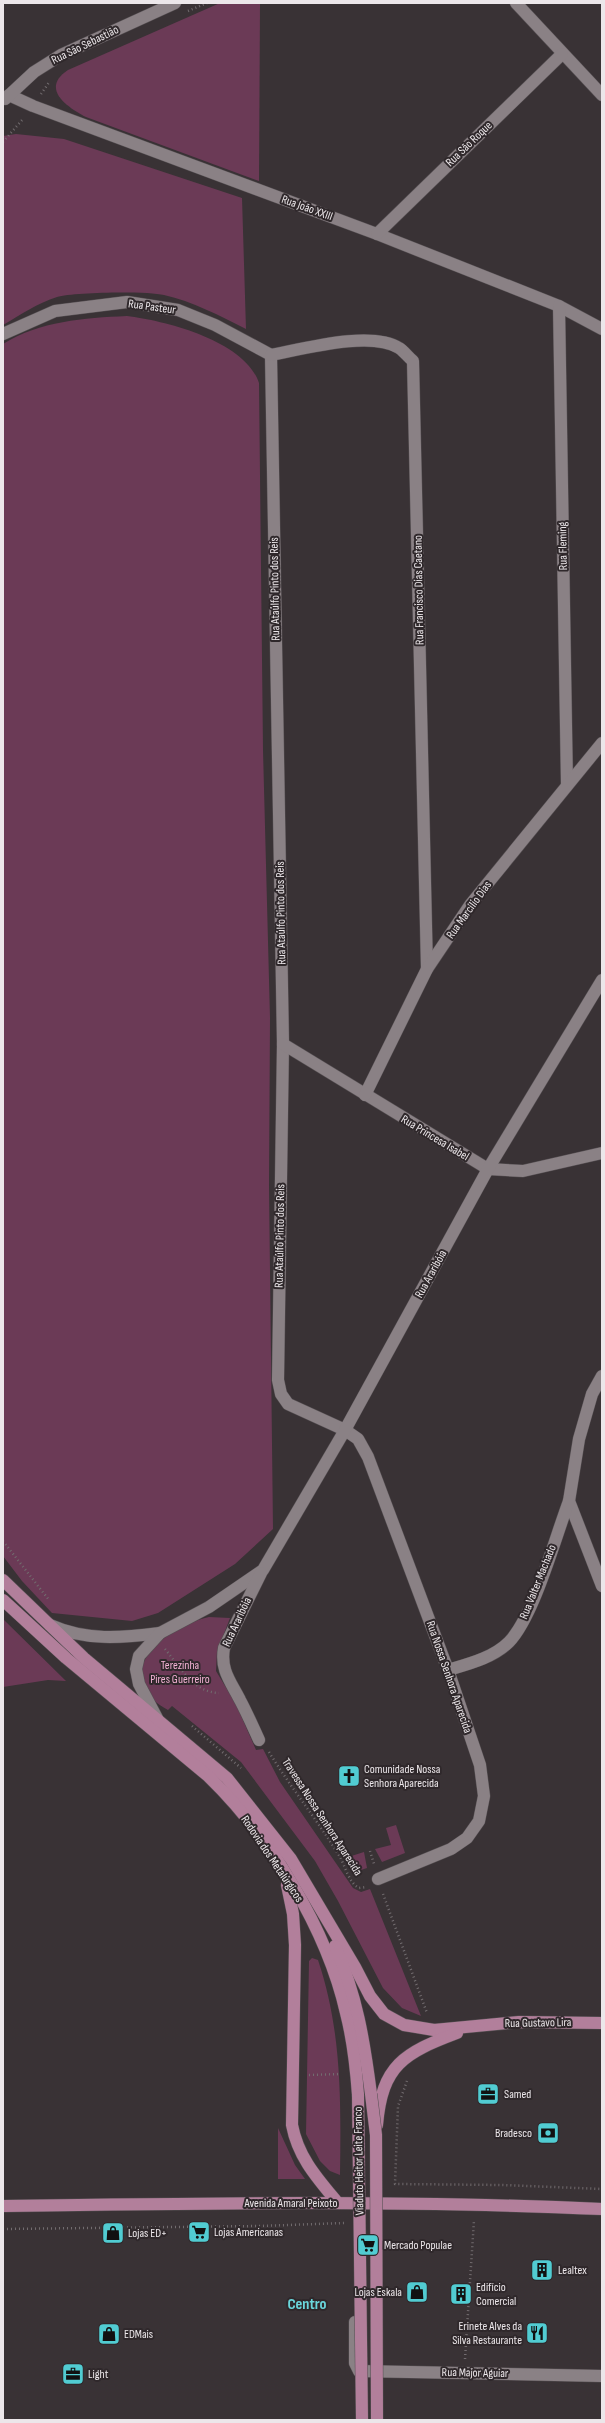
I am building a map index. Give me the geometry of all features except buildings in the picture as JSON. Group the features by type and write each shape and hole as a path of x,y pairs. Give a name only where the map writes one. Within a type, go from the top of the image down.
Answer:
{"main road":[{"name":"Rodovia dos Metalúrgicos","path":"3,1580 45,1623 84,1658 216,1766 236,1788 275,1837 319,1904"},
{"name":"Rodovia dos Metalúrgicos","path":"3,1600 60,1653 213,1781 251,1825 283,1871 310,1917 336,1978 348,2019 358,2094"},
{"path":"283,1871 292,1908 295,1945 291,2090 292,2125 295,2140 301,2156 337,2202"},
{"path":"319,1904 347,1974 358,2008 377,2093 377,2420"},
{"name":"Rua Gustavo Lira","path":"319,1904 370,1996 384,2014 414,2028 434,2030 535,2022 602,2023"},
{"path":"377,2093 393,2072 411,2053 430,2043 473,2027"},
{"name":"Viaduto Heitor Leite Franco","path":"358,2094 362,2420"},
{"name":"Avenida Amaral Peixoto","path":"3,2206 337,2202 476,2204 602,2209"}],"street":[{"name":"Rua São Sebastião","path":"6,97 34,72 61,55 175,3"},
{"path":"516,3 562,54 602,95"},
{"name":"Rua São Roque","path":"377,234 562,54"},
{"name":"Rua João XXIII","path":"6,97 377,234 559,306 602,329"},
{"name":"Rua Pasteur","path":"3,334 55,311 127,302 178,310 215,325 271,356"},
{"name":"Rua Fleming","path":"559,306 567,785"},
{"name":"Rua Francisco Dias Caetano","path":"271,356 351,340 382,343 399,347 412,361 427,969"},
{"name":"Rua Ataúlfo Pinto dos Reis","path":"271,356 283,1044 278,1380 281,1394 288,1404 346,1430"},
{"name":"Rua Marcílio Dias","path":"364,1095 427,969 470,905 602,744"},
{"name":"Rua Araribóia","path":"258,1740 223,1668 224,1648 263,1570 346,1430 488,1169 602,980"},
{"name":"Rua Princesa Isabel","path":"283,1044 364,1095 488,1169 523,1171 602,1153"},
{"name":"Rua Valter Machado","path":"448,1670 482,1659 508,1642 526,1616 569,1502 579,1439 592,1394 602,1376"},
{"name":"Rua Nossa Senhora Aparecida","path":"346,1430 358,1439 368,1457 448,1670 483,1780 483,1809 480,1821 473,1831 459,1844 378,1879"},
{"path":"569,1502 602,1586"},
{"name":"Rua Araribóia","path":"158,1635 209,1607 263,1570"},
{"path":"45,1623 78,1635 99,1638 123,1638 158,1635"},
{"path":"157,1718 139,1684 136,1669 140,1656 158,1635"},
{"path":"354,2203 354,2222"},
{"name":"Rua Major Aguiar","path":"354,2222 355,2360 357,2368 360,2371 602,2376"}],"path":[{"path":"3,142 33,106 54,75"},
{"path":"158,1635 200,1689 219,1693 234,1689"},
{"name":"Travessa Nossa Senhora Aparecida","path":"258,1740 266,1746 285,1778 340,1857 356,1886 365,1888 378,1879 427,2012"},
{"path":"370,1851 374,1866"},
{"path":"305,2075 344,2074 343,2068"},
{"path":"410,2078 398,2106 395,2184 503,2185 602,2189"},
{"path":"464,2373 476,2204"},
{"path":"467,2220 482,2220"},
{"path":"3,2229 260,2226 354,2222"}],"green space":[{"path":"220,3 260,3 259,181 86,117 65,103 56,91 56,84 60,77 68,70"},
{"path":"16,134 64,139 242,198 246,329 206,309 185,301 164,295 127,293 94,293 57,297 36,306 3,325 3,136"},
{"path":"127,316 183,328 222,345 238,356 251,368 259,383 263,750 270,1018 269,1185 273,1529 235,1564 158,1613 132,1621 52,1613 22,1581 3,1556 3,344 32,330 63,322"},
{"name":"Terezinha Pires Guerreiro","path":"209,1617 230,1618 217,1652 216,1671 236,1704 256,1750 263,1749 280,1782 353,1888 361,1892 370,1889 421,2016 402,2008 383,1988 338,1901 315,1861 241,1762 172,1706 168,1710 158,1704 143,1685 142,1671 146,1658 155,1646 181,1627"},
{"path":"3,1619 66,1681 48,1680 3,1687"},
{"path":"396,1825 405,1853 382,1862 375,1849 391,1845 386,1828"},
{"path":"364,1852 367,1868 352,1873 345,1858"},
{"path":"312,1958 318,1960 326,1987 336,2040 340,2094 340,2175 330,2171 320,2161 306,2134 309,1961"},
{"path":"278,2128 295,2165 305,2179 278,2179"}],"place":[{"name":"Comunidade Nossa Senhora Aparecida","path":"349,1776"},
{"name":"Samed","path":"488,2094"},
{"name":"Bradesco","path":"548,2133"},
{"name":"Lojas Americanas","path":"199,2232"},
{"name":"Lojas ED+","path":"113,2233"},
{"name":"Mercado Populae","path":"368,2245"},
{"name":"Lealtex","path":"542,2270"},
{"name":"Lojas Eskala","path":"417,2292"},
{"name":"Edifício Comercial","path":"461,2294"},
{"name":"Erinete Alves da Silva Restaurante","path":"537,2333"},
{"name":"EDMais","path":"109,2334"},
{"name":"Light","path":"73,2374"}],"district":[{"name":"Centro","path":"307,2304"}]}
